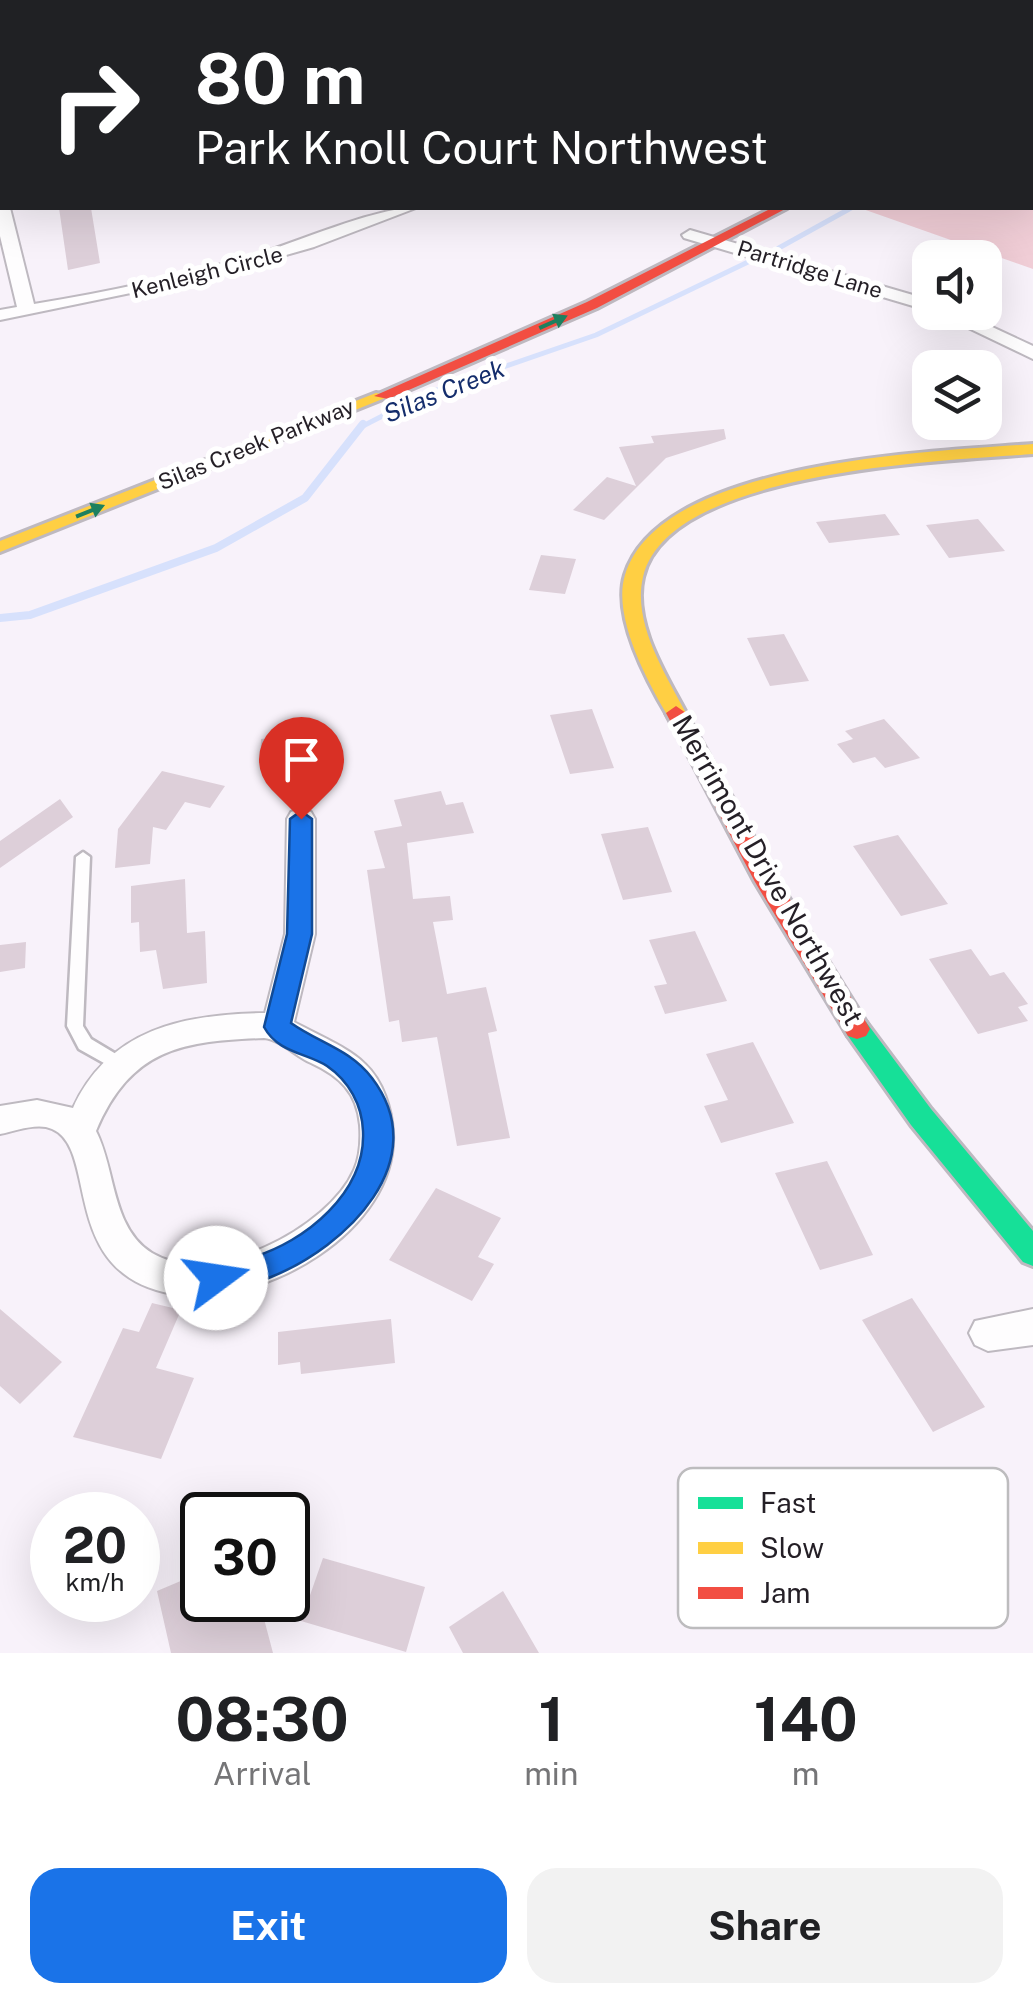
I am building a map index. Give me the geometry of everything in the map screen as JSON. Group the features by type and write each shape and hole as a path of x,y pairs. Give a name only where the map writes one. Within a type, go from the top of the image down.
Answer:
{"main road":[{"path":"602,274 736,210"},
{"name":"Silas Creek Parkway","path":"0,547 478,355 720,243 778,210"},
{"name":"Merrimont Drive Northwest","path":"1033,449 803,476 732,491 686,513 661,532 641,556 632,584 644,646 672,705 738,830 813,958 886,1070 1033,1253"}],"street":[{"path":"2,210 27,310"},
{"name":"Kenleigh Circle","path":"0,314 255,262 402,210"},
{"name":"Partridge Lane","path":"690,235 912,301"},
{"path":"983,330 1033,353"},
{"path":"277,1027 300,934 301,819"},
{"path":"0,1120 45,1114 71,1124 78,1134 88,1146 102,1213 113,1239 148,1269 180,1277 216,1278 250,1272 284,1258 328,1230 352,1206 368,1180 380,1137 376,1111 363,1086 346,1066 308,1049 277,1027 221,1028 161,1040 120,1065 104,1081 78,1134"},
{"path":"988,1333 1033,1328"}],"lane":[{"path":"83,857 74,1026 85,1044 120,1065"}],"shaded area":[{"path":"866,210 1033,210 1033,269 1002,258 1002,240 951,240"}],"building":[{"path":"59,210 91,210 100,263 68,270"},
{"path":"724,429 726,439 666,458 604,520 573,510 607,477 636,486 619,447 654,443 651,436"},
{"path":"885,514 900,535 829,543 816,522"},
{"path":"978,519 1005,551 949,558 926,525"},
{"path":"541,555 576,559 565,594 529,590"},
{"path":"784,634 809,681 770,686 747,638"},
{"path":"592,709 614,768 570,774 550,715"},
{"path":"884,719 920,758 885,768 875,757 853,763 837,744 853,739 845,731"},
{"path":"304,726 304,736 335,734 336,784 303,786 304,765 260,768 261,739 280,737 281,728"},
{"path":"162,771 225,786 210,808 185,802 166,830 153,827 150,864 115,868 118,829"},
{"path":"441,791 446,805 463,802 474,833 407,843 413,899 450,896 453,920 433,922 447,994 486,987 497,1031 488,1033 510,1138 457,1146 437,1037 402,1042 399,1020 389,1022 367,870 385,868 374,831 402,826 394,800"},
{"path":"60,799 73,817 0,868 0,841"},
{"path":"648,827 672,892 623,900 601,834"},
{"path":"898,835 948,904 901,916 853,846"},
{"path":"185,879 187,933 205,931 207,983 163,989 156,950 140,952 139,922 131,923 131,886"},
{"path":"695,931 727,1001 665,1014 654,986 667,984 649,940"},
{"path":"26,942 25,968 0,972 0,945"},
{"path":"971,949 990,976 1004,972 1028,1004 1018,1007 1028,1021 978,1034 929,959"},
{"path":"753,1042 794,1123 721,1143 704,1106 728,1100 706,1054"},
{"path":"827,1161 873,1255 820,1270 775,1173"},
{"path":"436,1188 501,1218 478,1257 494,1264 472,1301 389,1260"},
{"path":"912,1298 985,1407 933,1432 862,1320"},
{"path":"152,1303 181,1310 156,1368 194,1378 161,1459 73,1437 123,1328 139,1332"},
{"path":"0,1309 62,1362 20,1404 0,1386"},
{"path":"391,1319 395,1363 301,1374 300,1362 278,1365 278,1332"},
{"path":"323,1558 425,1587 406,1652 304,1622 310,1622 310,1595"},
{"path":"180,1581 180,1622 265,1622 273,1653 171,1653 160,1590"},
{"path":"503,1591 539,1653 463,1653 449,1627"}],"waterway":[{"name":"Silas Creek","path":"777,249 847,210"},
{"name":"Silas Creek","path":"361,427 425,394 596,335 748,262"},
{"name":"Silas Creek","path":"0,618 30,615 216,548 305,498 363,424"}],"traffic: fast":[{"path":"857,1029 921,1117 1033,1253"}],"traffic: slow":[{"path":"0,547 382,396"},
{"path":"676,713 644,647 634,611 634,575 654,538 693,510 746,489 808,474 873,463 1033,449"}],"traffic: jam":[{"path":"382,396 592,305 777,210"},
{"path":"676,713 767,882 857,1029"}],"route":[{"path":"216,1278 250,1272 284,1258 328,1230 352,1206 368,1180 378,1151 376,1111 363,1086 336,1058 308,1049 277,1027 300,934 301,819"}]}
